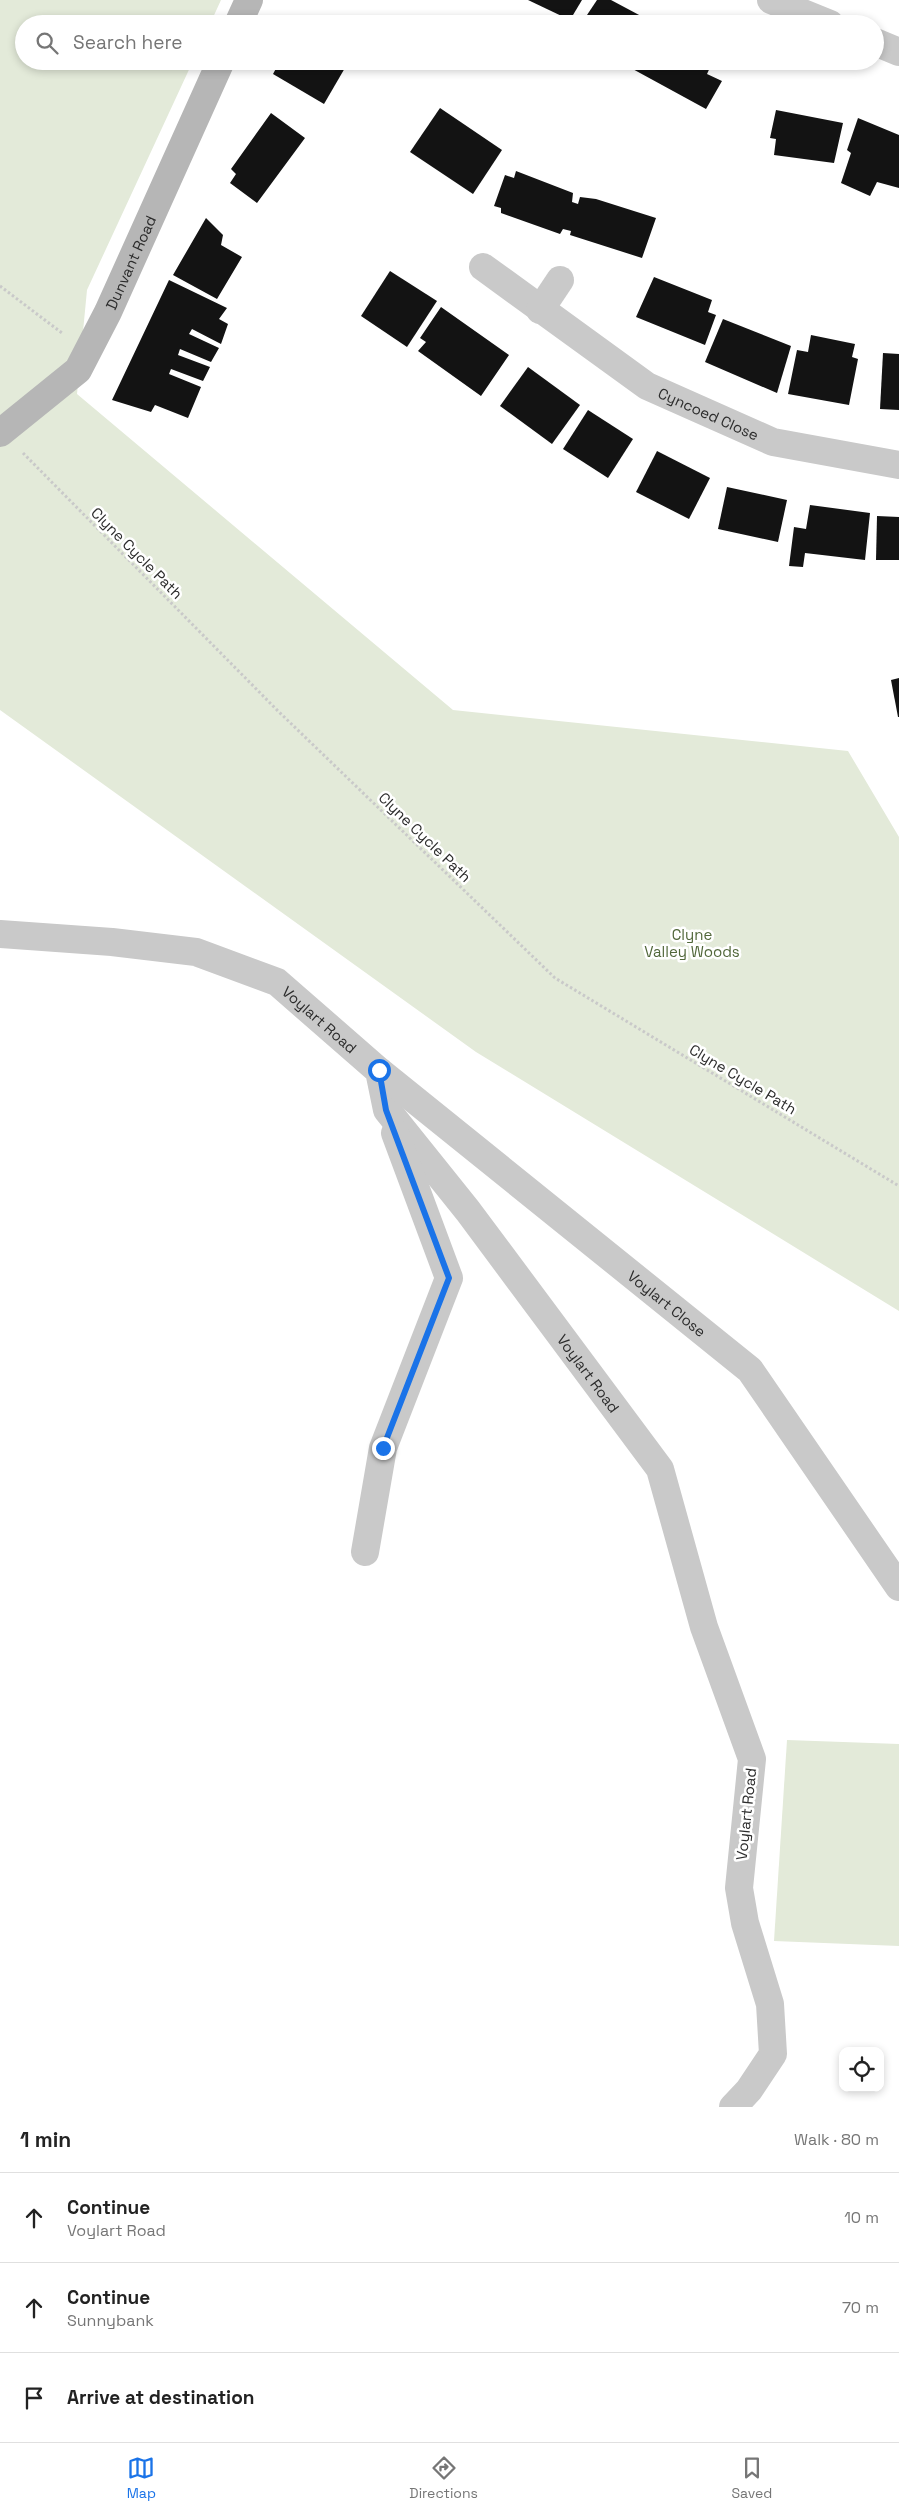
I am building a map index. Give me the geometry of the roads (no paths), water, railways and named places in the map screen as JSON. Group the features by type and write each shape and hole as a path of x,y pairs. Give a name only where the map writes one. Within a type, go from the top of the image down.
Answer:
{"main road":[{"path":"242,15 249,0"},
{"name":"Dunvant Road","path":"9,439 78,370 108,312 217,70"}],"street":[{"path":"770,0 808,15"},
{"name":"Cyncoed Close","path":"483,267 647,386 773,442 899,465"},
{"path":"540,310 560,280"},
{"name":"Voylart Road","path":"0,934 196,952 277,982 379,1070 386,1110 468,1212 660,1469 704,1628 752,1759 738,1888 745,1923 770,2004 772,2054 749,2090 733,2107"},
{"name":"Voylart Close","path":"379,1070 750,1370 899,1587"},
{"path":"365,1552 383,1448 449,1278 386,1110"}],"park label":[{"name":"Clyne Valley Woods","path":"692,942"}]}
